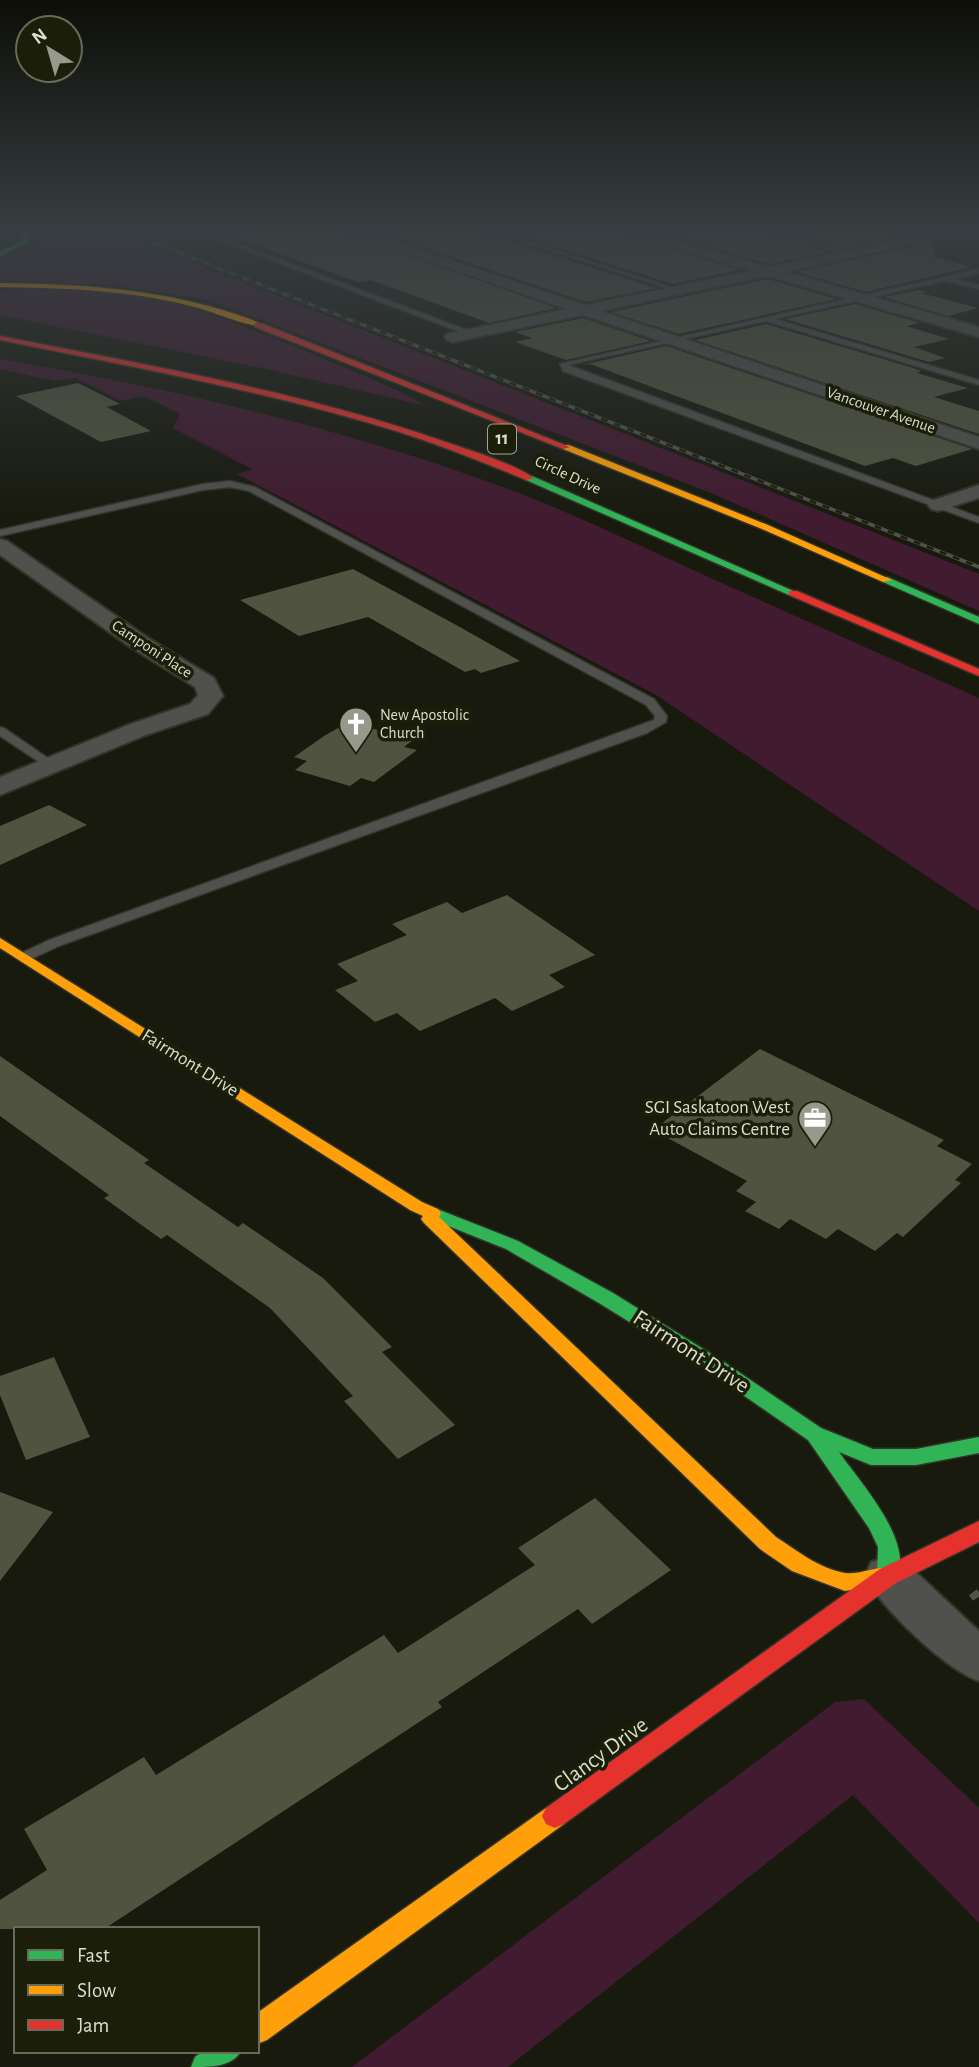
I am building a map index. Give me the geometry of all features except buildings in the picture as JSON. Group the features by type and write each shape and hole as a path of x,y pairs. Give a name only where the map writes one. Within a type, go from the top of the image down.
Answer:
{"main road":[{"path":"260,325 765,527 979,621"},
{"path":"0,326 307,387"},
{"name":"Circle Drive","path":"0,338 245,389 363,418 479,456 979,673"},
{"path":"0,351 317,419 436,454 541,492 584,503"},
{"name":"Circle Drive","path":"492,435 979,634"},
{"path":"560,461 583,472"},
{"name":"Fairmont Drive","path":"0,942 416,1206 512,1245 607,1298 714,1365 815,1434 877,1523 889,1547 888,1576 845,1583 800,1565 768,1543 416,1206"},
{"path":"815,1434 871,1457 916,1457 979,1445"},
{"name":"Clancy Drive","path":"259,2029 888,1576 963,1541 979,1530"},
{"path":"205,2067 224,2053"}],"street":[{"path":"453,337 508,325"},
{"name":"Vancouver Avenue","path":"630,325 979,443"},
{"path":"959,325 979,331"},
{"path":"938,505 979,492"},
{"name":"Camponi Place","path":"0,545 140,643 205,682 211,696 199,709 137,730 0,787"},
{"path":"888,1576 938,1626 979,1660"}],"lane":[{"path":"451,325 471,333"},
{"path":"731,325 564,364 566,369 979,520"},
{"path":"790,325 979,383"},
{"path":"0,533 203,487 242,486 650,702 661,716 660,722 643,730 92,929 24,957"},
{"path":"0,731 52,765"}],"shaded area":[{"path":"52,325 240,325 386,385 427,406 266,369"},
{"path":"275,325 352,325 979,574 979,611 711,493"},
{"path":"0,359 130,383 258,412 449,468 584,520 979,698 979,911 656,695 237,474 252,469 173,428 180,414 144,396 122,401 75,378 56,381 0,369"},
{"path":"864,1699 979,1808 979,1923 853,1795 508,2067 352,2067 835,1702"}],"railway":[{"path":"364,325 979,567"}],"traffic: fast":[{"path":"529,478 793,593"},
{"path":"887,580 979,621"},
{"path":"432,1213 512,1245 606,1298 714,1365 815,1434 877,1523 889,1547 888,1576"},
{"path":"816,1434 871,1457 916,1457 979,1445"},
{"path":"205,2067 224,2053"}],"traffic: slow":[{"path":"566,447 765,527 887,580"},
{"path":"0,942 416,1206 432,1213"},
{"path":"430,1219 768,1543 800,1565 845,1582 887,1576"},
{"path":"259,2029 555,1816"}],"traffic: jam":[{"path":"259,325 566,447"},
{"path":"0,338 201,379 335,411 466,452 529,478"},
{"path":"793,593 979,673"},
{"path":"555,1816 888,1576 963,1541 979,1530"}],"place":[{"name":"New Apostolic Church","path":"356,754"},
{"name":"SGI Saskatoon West Auto Claims Centre","path":"815,1148"}]}
